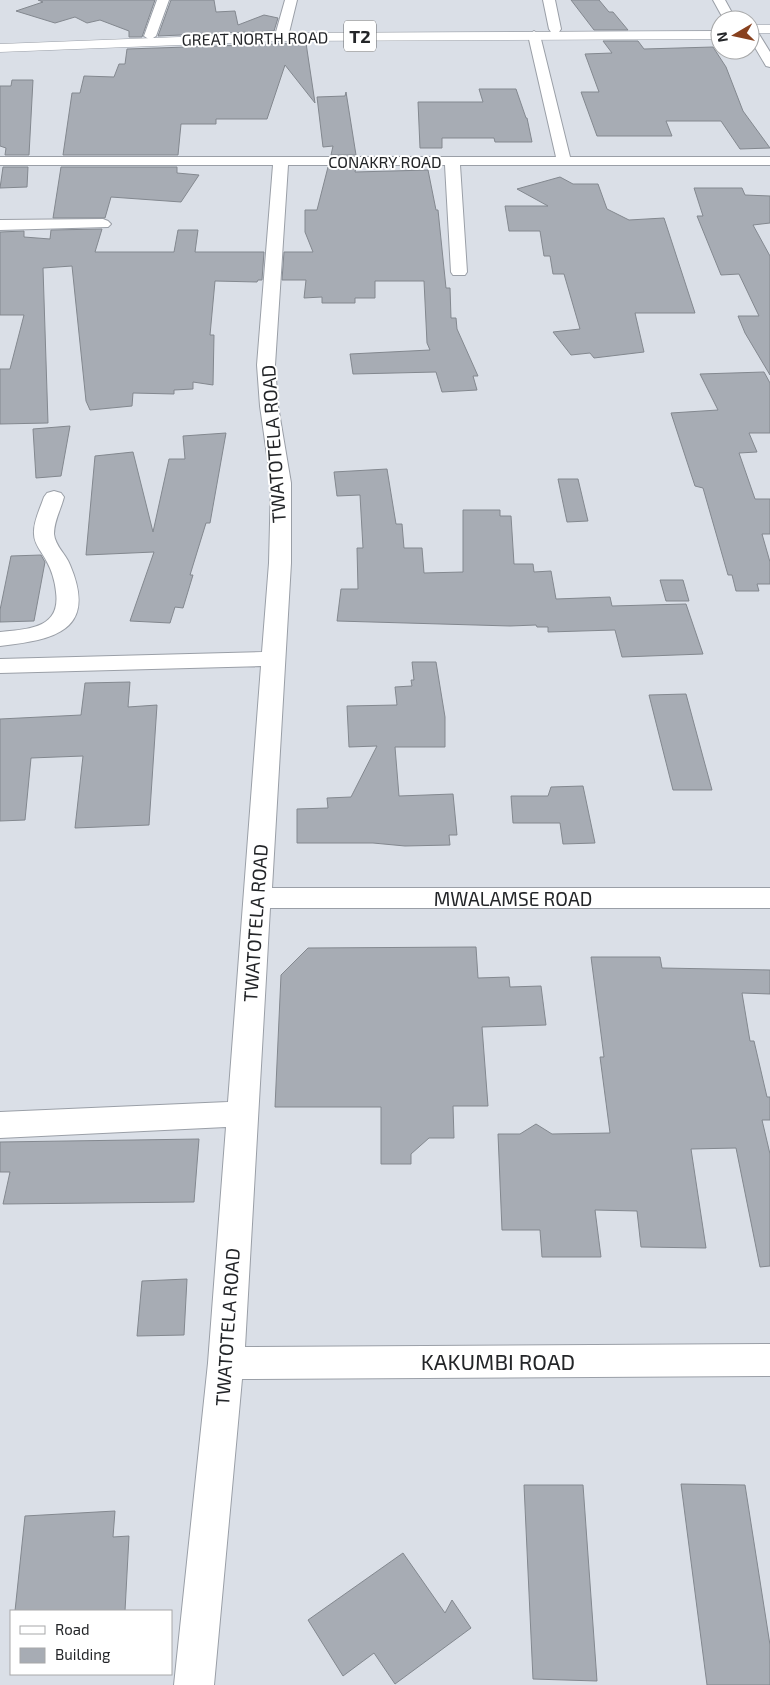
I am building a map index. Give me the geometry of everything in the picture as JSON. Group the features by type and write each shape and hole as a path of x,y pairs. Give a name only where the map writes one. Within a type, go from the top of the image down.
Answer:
{"main road":[{"name":"GREAT NORTH ROAD","path":"0,41 150,36 555,29 710,29"},
{"name":"GREAT NORTH ROAD","path":"0,48 282,34 710,35"}],"street":[{"path":"150,36 163,0"},
{"path":"282,34 291,0"},
{"path":"549,0 555,29"},
{"path":"534,35 564,161"},
{"path":"760,46 770,63"},
{"name":"CONAKRY ROAD","path":"0,161 770,161"},
{"name":"TWATOTELA ROAD","path":"194,1685 226,1363 280,563 280,483 269,406 266,365 281,161"},
{"path":"452,161 459,272"},
{"path":"0,225 103,224"},
{"path":"0,639 49,631 64,622 67,614 68,593 64,576 54,553 46,542 44,534 54,496"},
{"path":"0,666 274,659"},
{"name":"MWALAMSE ROAD","path":"256,898 770,898"},
{"path":"0,1125 242,1114"},
{"name":"KAKUMBI ROAD","path":"226,1363 770,1360"}],"building":[{"path":"38,0 155,0 142,37 129,37 129,31 100,20 87,23 75,17 55,23 16,11 43,2"},
{"path":"171,0 214,0 216,12 235,11 238,25 264,15 278,18 274,31 158,36"},
{"path":"571,0 599,0 609,12 613,12 628,30 594,30"},
{"path":"603,41 638,41 644,49 710,47 710,60 721,60 743,111 770,148 740,149 721,121 666,121 672,136 597,136 581,92 599,92 585,54 612,53"},
{"path":"306,43 315,103 285,65 267,119 216,119 216,124 181,124 178,155 63,155 72,93 80,93 84,76 114,77 119,64 125,64 127,49"},
{"path":"12,80 33,80 29,155 5,155 6,148 0,146 0,86 11,86"},
{"path":"479,89 516,89 527,118 532,142 495,142 494,138 442,138 442,148 420,148 418,102 483,102"},
{"path":"346,92 356,155 331,155 333,146 323,147 317,97 345,96"},
{"path":"3,167 28,167 27,187 0,188"},
{"path":"61,167 177,167 177,173 199,175 181,202 111,197 105,218 53,218"},
{"path":"328,167 356,167 355,172 428,170 436,210 438,210 446,288 450,288 451,318 456,318 457,329 478,376 473,376 477,390 442,392 436,372 353,374 350,354 430,350 427,343 424,281 375,281 375,298 355,298 355,303 322,303 322,297 304,298 306,280 282,280 284,252 313,252 305,232 305,210 317,210"},
{"path":"560,177 573,184 598,184 607,209 629,220 664,218 695,313 635,313 644,352 594,358 590,353 571,355 553,332 580,329 564,274 553,274 550,256 544,256 540,231 509,231 505,206 548,206 517,189"},
{"path":"694,188 742,188 745,195 770,196 770,223 753,225 770,256 770,375 745,333 738,316 759,316 739,274 721,275 697,216 703,216"},
{"path":"102,229 95,252 174,252 178,230 198,230 195,252 264,252 262,280 257,282 215,281 210,335 214,335 213,385 193,382 193,389 174,390 174,394 133,393 132,406 90,410 86,401 72,266 43,268 48,423 0,424 0,369 10,369 24,315 0,315 0,232 24,231 24,237 50,239 51,230"},
{"path":"764,372 770,383 770,433 749,433 757,452 739,453 755,499 770,499 770,534 762,534 770,562 770,584 757,584 759,591 736,591 732,575 728,575 703,488 695,486 671,413 718,410 700,374"},
{"path":"70,426 61,476 36,478 33,429"},
{"path":"226,433 210,523 206,523 190,575 193,575 183,608 175,607 170,623 130,621 154,552 86,555 95,456 133,452 153,532 169,459 185,459 183,436"},
{"path":"387,469 396,524 402,524 404,548 422,548 424,573 463,572 463,510 500,510 500,516 511,516 514,564 533,564 534,572 551,571 556,599 610,597 612,606 686,604 703,654 622,657 615,630 548,632 548,627 537,627 536,625 510,626 337,621 341,589 358,589 357,548 363,548 360,495 337,496 334,472"},
{"path":"558,479 578,479 588,521 567,522"},
{"path":"41,555 45,562 34,621 0,622 0,610 11,556"},
{"path":"660,580 683,580 689,601 666,601"},
{"path":"412,662 436,662 445,717 445,747 395,747 399,796 453,794 457,835 449,835 450,845 405,846 373,843 297,843 297,809 328,808 327,798 351,797 377,746 349,747 347,706 397,705 395,687 412,686 411,680 414,680"},
{"path":"130,682 128,707 157,705 149,825 75,828 83,756 31,758 25,820 0,821 0,719 81,715 85,683"},
{"path":"686,694 712,790 673,790 649,695"},
{"path":"583,786 595,843 563,844 560,823 513,823 511,796 548,796 551,787"},
{"path":"476,947 478,978 509,977 510,987 541,986 546,1025 482,1027 488,1106 453,1106 454,1138 429,1138 411,1154 411,1164 381,1164 381,1107 275,1107 281,975 308,948"},
{"path":"591,957 660,957 662,968 770,970 770,994 742,993 750,1041 754,1041 767,1097 770,1097 770,1120 762,1120 770,1154 770,1266 760,1267 736,1148 691,1149 706,1248 641,1247 637,1211 595,1210 601,1257 542,1257 540,1230 502,1230 498,1134 520,1134 536,1124 552,1134 610,1133 600,1057 604,1057"},
{"path":"199,1139 194,1202 3,1204 10,1172 0,1172 0,1142"},
{"path":"187,1279 184,1335 137,1336 142,1281"},
{"path":"681,1484 745,1485 770,1645 770,1685 707,1685"},
{"path":"524,1485 583,1485 597,1681 533,1679"},
{"path":"115,1511 113,1537 129,1536 125,1610 15,1610 25,1516"},
{"path":"403,1553 445,1613 452,1600 471,1628 395,1684 374,1653 343,1676 308,1620"}]}
